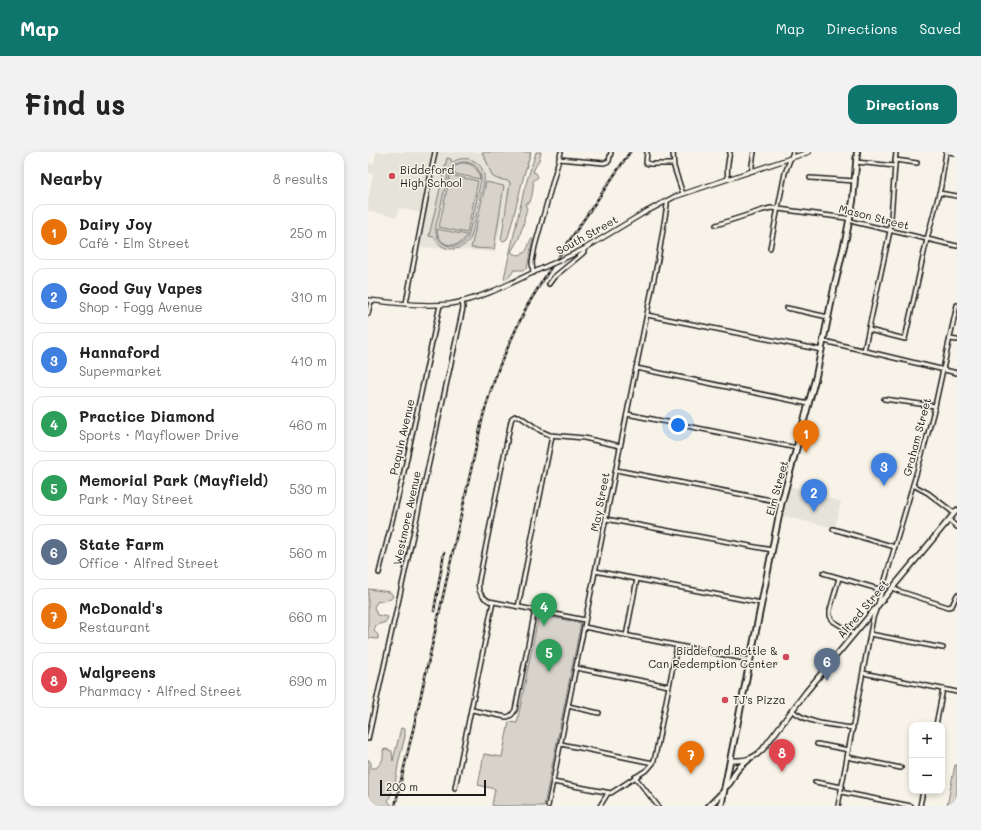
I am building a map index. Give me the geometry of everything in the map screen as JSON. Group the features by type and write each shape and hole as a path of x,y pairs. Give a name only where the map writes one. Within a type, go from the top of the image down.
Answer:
{"main road":[{"name":"Elm Street","path":"721,806 781,502 809,404 850,219 857,152"},
{"name":"Alfred Street","path":"748,760 756,756 763,749 792,710 956,512"},
{"path":"730,760 748,760"},
{"path":"710,806 730,783 739,768 748,760"},
{"path":"710,806 717,806"}],"street":[{"path":"406,303 436,152"},
{"path":"533,273 532,262 535,246 561,152"},
{"path":"559,159 604,163 609,161 611,152"},
{"path":"646,152 646,163 673,164"},
{"path":"673,152 673,164 683,194"},
{"path":"728,178 727,168 730,152"},
{"path":"752,171 754,152"},
{"path":"770,248 785,173 793,152"},
{"name":"South Street","path":"369,301 429,305 462,301 477,297 498,289 584,249 667,201 683,194 809,152"},
{"path":"864,351 890,231 896,152"},
{"path":"869,330 905,339 927,239 939,193 946,152 957,153"},
{"path":"895,160 917,163"},
{"path":"856,162 895,166"},
{"path":"810,178 854,181"},
{"path":"939,193 957,196"},
{"name":"May Street","path":"548,806 659,254 667,201"},
{"name":"Mason Street","path":"716,224 763,210 778,208 846,218 854,222 957,246"},
{"path":"549,284 554,277 584,252 584,249"},
{"path":"368,314 369,301"},
{"name":"Westmore Avenue","path":"368,739 463,308 462,301"},
{"name":"Paquin Avenue","path":"379,573 402,482 440,304"},
{"name":"Graham Street","path":"838,806 873,618 914,485 936,406 957,305"},
{"path":"786,308 828,317"},
{"path":"646,315 822,350"},
{"path":"950,339 957,340"},
{"path":"824,341 957,373"},
{"path":"636,368 809,404"},
{"path":"884,399 936,406"},
{"path":"627,414 797,448"},
{"path":"585,620 518,607 493,604 481,596 478,584 511,421 514,416 519,416 552,436 584,438 620,446"},
{"path":"518,607 552,436"},
{"path":"616,470 781,502"},
{"path":"914,485 956,512"},
{"path":"606,519 772,550"},
{"path":"949,520 957,527"},
{"path":"833,529 895,547"},
{"path":"595,571 761,603"},
{"path":"823,573 882,590"},
{"path":"840,578 830,610 830,616 833,621 854,634"},
{"path":"626,636 637,579"},
{"path":"893,588 948,607 953,605 957,595"},
{"path":"455,788 493,604"},
{"path":"472,710 506,717 513,714 535,610"},
{"path":"584,628 750,660"},
{"path":"870,634 944,648"},
{"path":"553,782 608,793 613,792 648,769 653,763 677,646"},
{"path":"576,668 669,686"},
{"path":"863,674 957,692"},
{"path":"937,722 943,689"},
{"path":"568,706 599,713"},
{"path":"792,710 803,718 811,721 853,728"},
{"path":"560,744 653,763"},
{"path":"817,744 849,750"},
{"path":"847,757 901,768"},
{"path":"635,778 658,806"},
{"path":"816,782 842,788"},
{"path":"841,792 911,806"},
{"path":"600,806 608,793"},
{"path":"920,806 922,794"}],"shaded area":[{"path":"376,152 518,152 495,252 419,247 426,214 399,208 397,217 368,211 368,200 373,174 368,173 368,163 374,164"},
{"path":"482,152 531,152 509,234 507,239 504,241 501,240 510,183 509,181 497,179 492,176"},
{"path":"536,152 541,152 533,172 536,173 538,177 533,181 533,191 530,202 525,204 527,209 523,227 511,252 517,255 524,253 528,248 531,239 533,239 527,268 523,270 514,270 505,280 504,278 524,190"},
{"path":"447,158 451,159 451,163 463,159 474,161 482,168 484,179 471,237 463,246 452,249 442,246 434,237 429,236","holes":["467,162 474,165 478,169 481,176 468,237 464,242 458,245 447,245 438,239 436,226 449,171 456,164"]},
{"path":"460,163 474,166 480,179 450,173 454,167"},
{"path":"450,175 478,181 467,233 439,227"},
{"path":"486,182 504,186 494,249 471,248"},
{"path":"437,229 467,235 459,243 449,245 441,240"},
{"path":"789,486 841,502 835,528 783,516"},
{"path":"368,589 390,592 393,596 391,599 377,602 374,607 377,615 388,617 386,622 376,625 374,631 378,635 378,639 368,638"},
{"path":"541,615 581,623 544,806 495,806 492,805 495,789 478,785 484,754 502,757 509,722 517,723 538,618"},
{"path":"401,728 405,729 405,737 395,784 388,801 391,806 368,806 368,759 371,763 371,768 376,768 382,760 383,750 386,749 392,751 393,761"},
{"path":"955,765 957,765 957,806 947,806"}],"railway":[{"path":"395,806 483,416 499,367 527,306 550,269 630,152"},
{"path":"434,611 444,553"}],"place":[{"name":"Biddeford High School","path":"392,176"},
{"name":"Dairy Joy","path":"806,453"},
{"name":"Hannaford","path":"884,486"},
{"name":"Good Guy Vapes","path":"814,512"},
{"name":"Practice Diamond","path":"544,626"},
{"name":"Biddeford Bottle & Can Redemption Center","path":"786,657"},
{"name":"Memorial Park (Mayfield)","path":"549,672"},
{"name":"State Farm","path":"827,681"},
{"name":"TJ's Pizza","path":"725,700"},
{"name":"Walgreens","path":"782,772"},
{"name":"McDonald's","path":"691,774"}]}
